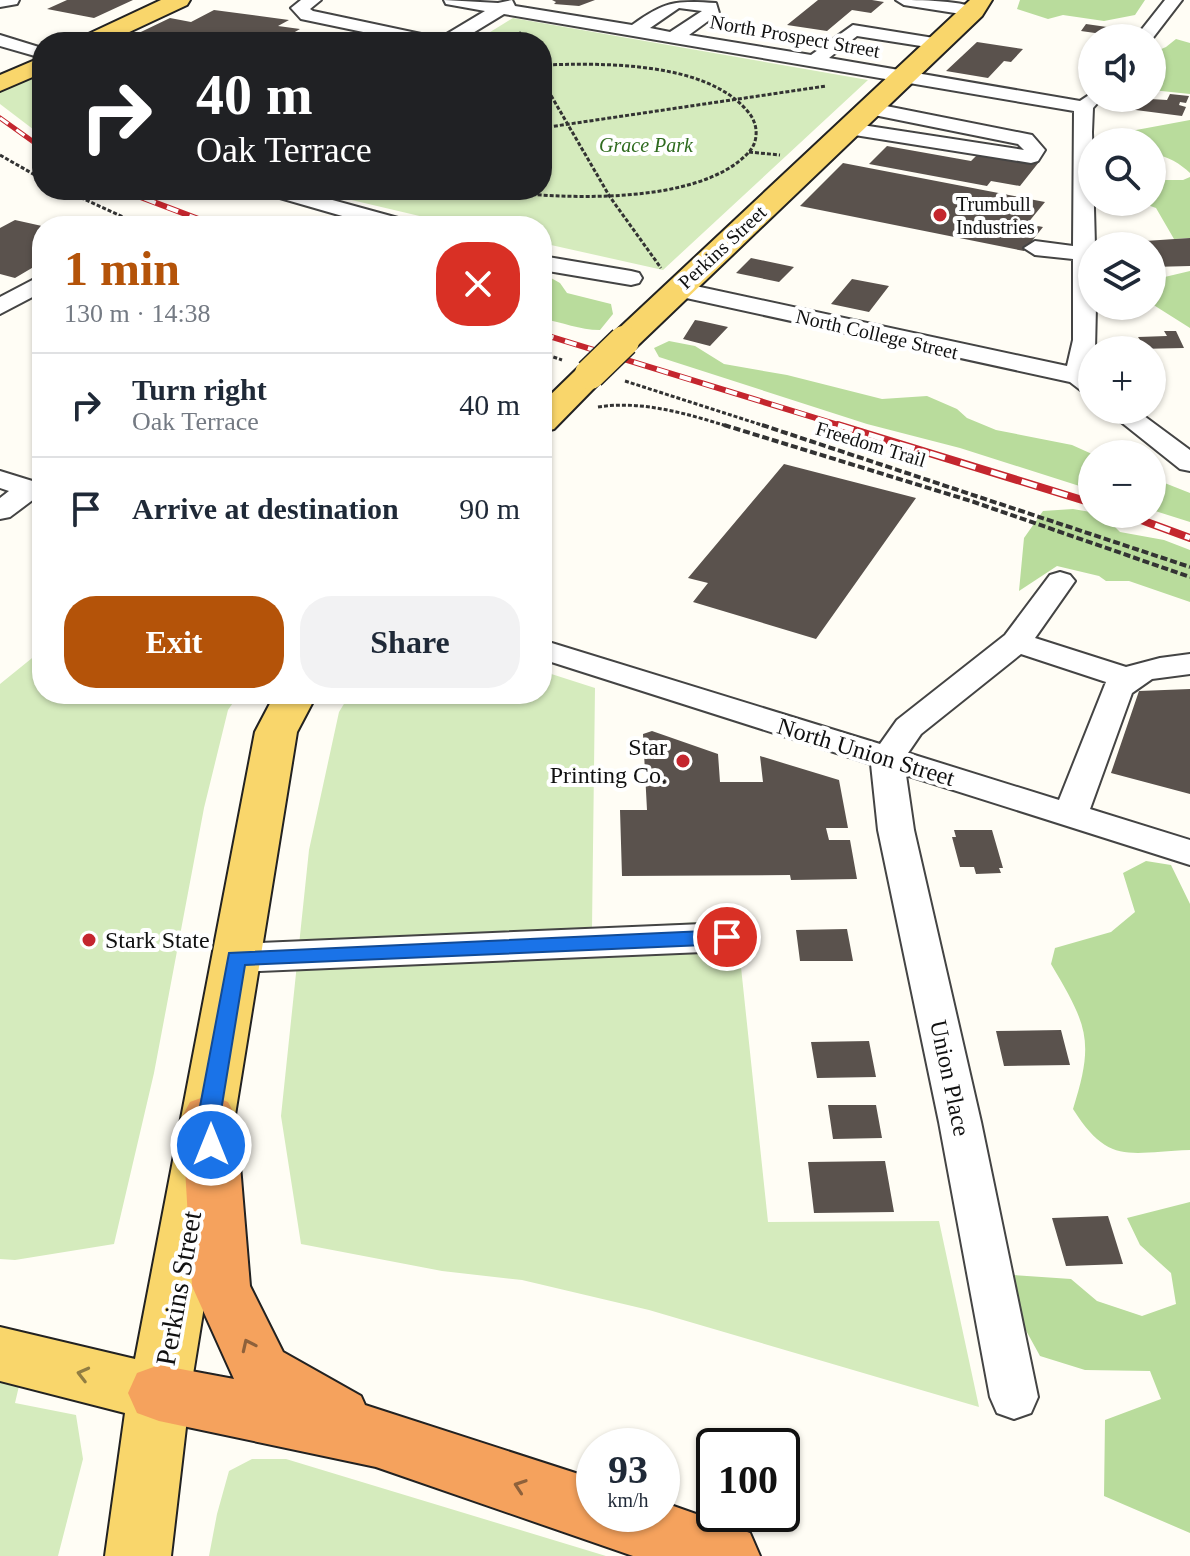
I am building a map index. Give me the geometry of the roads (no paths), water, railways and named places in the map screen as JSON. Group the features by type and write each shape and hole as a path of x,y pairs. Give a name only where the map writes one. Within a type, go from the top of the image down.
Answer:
{"highway":[{"path":"209,1117 221,1286 261,1372 376,1437"},
{"path":"159,1393 376,1437 576,1505"},
{"path":"656,1532 727,1556"}],"main road":[{"path":"111,32 179,0"},
{"name":"Perkins Street","path":"552,408 977,6"},
{"path":"6,81 32,69"},
{"name":"Perkins Street","path":"138,1556 159,1393 276,732 291,704"},
{"path":"0,1354 159,1393"}],"street":[{"path":"0,2 11,0"},
{"path":"313,0 299,8 307,15 371,32"},
{"path":"904,0 977,6"},
{"path":"1155,24 1174,0"},
{"name":"North Prospect Street","path":"463,1 509,4 635,31 815,61 891,88 1078,102"},
{"path":"635,31 676,2 715,4 710,13 674,37"},
{"path":"463,32 509,4"},
{"path":"328,32 345,23"},
{"path":"815,61 853,30 940,44"},
{"path":"0,40 32,51"},
{"path":"891,88 1037,118"},
{"path":"891,88 1025,139 1035,150 1031,157"},
{"path":"849,129 1078,165"},
{"path":"309,200 365,216"},
{"path":"1035,248 1078,253"},
{"path":"552,265 631,278"},
{"path":"5,300 32,287"},
{"name":"North College Street","path":"677,289 1078,380"},
{"path":"5,300 32,304"},
{"path":"1138,424 1190,463"},
{"path":"1146,430 1190,432"},
{"path":"0,479 32,490"},
{"path":"0,511 32,493"},
{"path":"887,759 909,727 1016,642 1060,581"},
{"path":"1016,642 1126,678"},
{"name":"North Union Street","path":"552,652 1190,853"},
{"path":"1070,815 1117,690 1126,678 1141,672 1190,664"},
{"name":"Union Place","path":"887,759 896,830 960,1122 1014,1397"},
{"path":"236,958 727,937"}],"railway":[{"path":"0,118 32,141"},
{"path":"148,200 191,216"},
{"path":"552,337 845,427"},
{"path":"838,425 1078,499"},
{"path":"1163,528 1190,538"}],"place":[{"name":"Trumbull Industries","path":"940,215"},
{"name":"Star Printing Co.","path":"683,761"},
{"name":"Stark State","path":"89,940"}],"park label":[{"name":"Grace Park","path":"646,145"}]}
